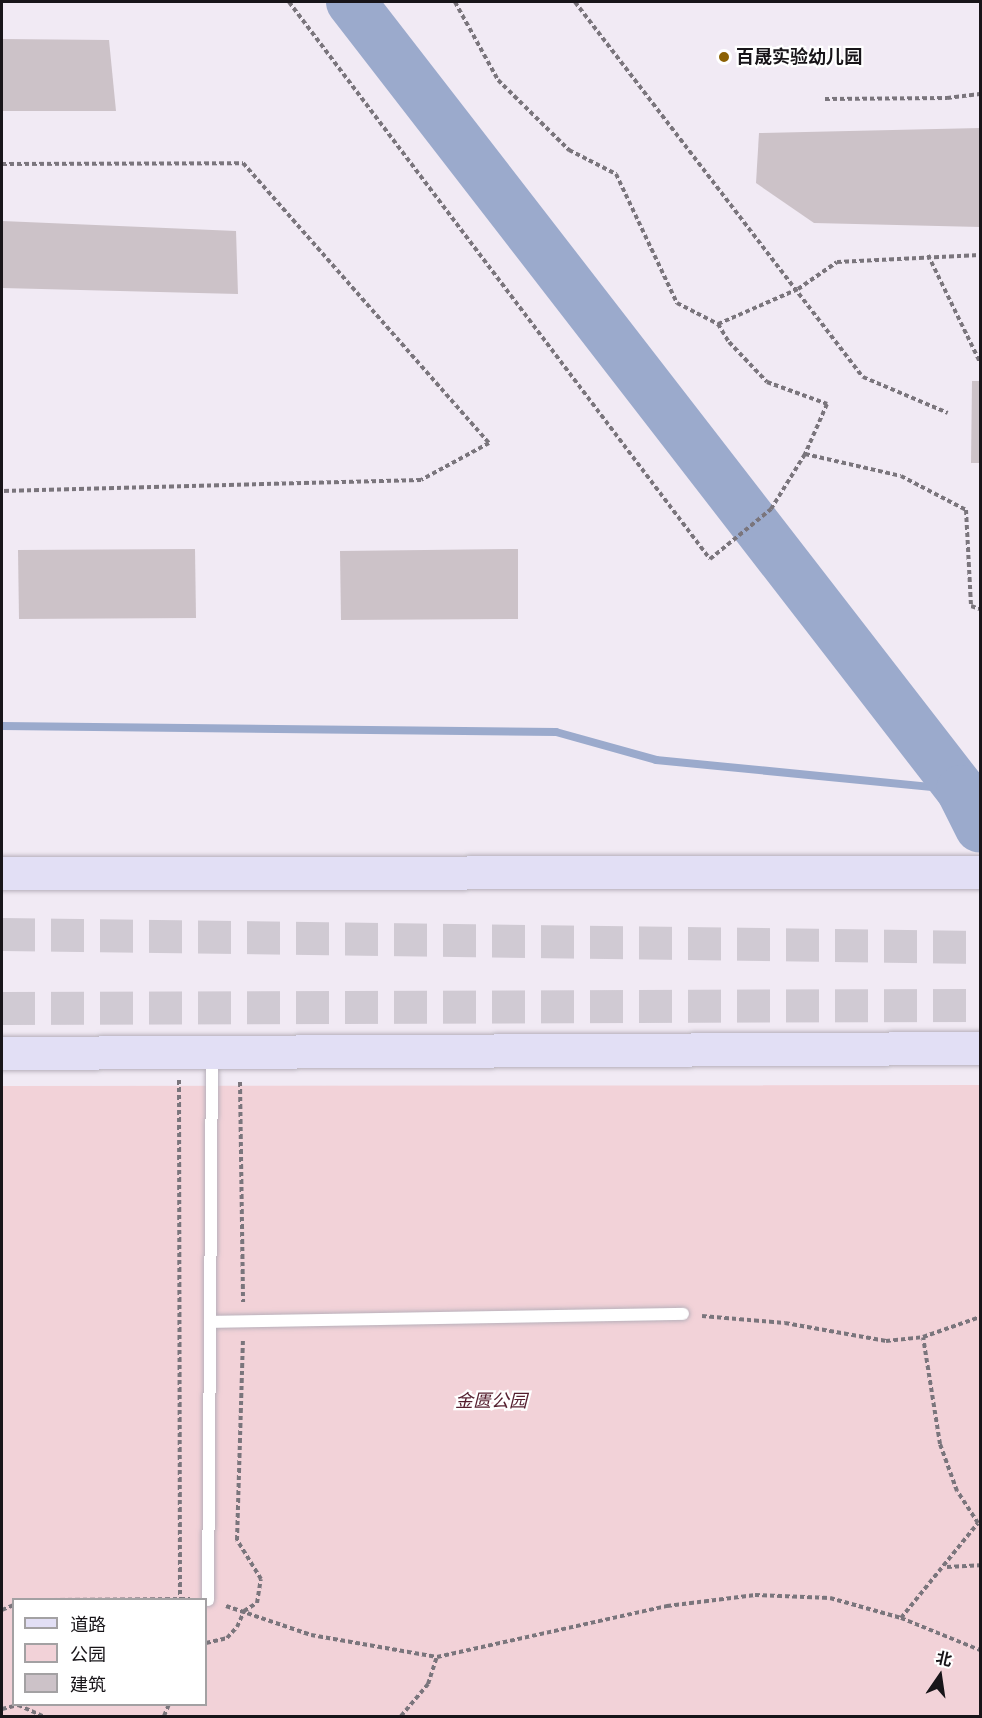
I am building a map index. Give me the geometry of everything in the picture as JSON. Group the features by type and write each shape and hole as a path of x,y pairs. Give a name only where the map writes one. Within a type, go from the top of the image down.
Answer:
{"main road":[{"path":"2,873 981,872"},
{"path":"2,1053 981,1048"}],"lane":[{"path":"203,1598 210,1322 212,1052"},
{"path":"210,1322 683,1314"}],"path":[{"path":"289,2 710,560 723,546 771,508 805,454 827,404 767,382 729,342 718,324 677,303 616,174 569,150 498,80 455,2"},
{"path":"575,2 798,289 863,377 948,413"},
{"path":"825,99 947,99 981,94"},
{"path":"2,164 243,163 489,443 422,480 2,491"},
{"path":"718,324 798,289 837,262 928,255 981,255"},
{"path":"928,255 981,362"},
{"path":"805,454 901,476 966,510 971,606 981,609"},
{"path":"179,1068 180,1598"},
{"path":"683,1314 785,1323 886,1341 923,1337 981,1317"},
{"path":"900,1618 946,1567 978,1523 957,1491 940,1444 923,1337"},
{"path":"946,1567 981,1565"},
{"path":"207,1601 311,1635 437,1657 667,1606 755,1595 830,1598 900,1618 981,1650"},
{"path":"401,1716 428,1684 437,1657"},
{"path":"20,1706 43,1716"}],"green space":[{"name":"金匮公园","path":"980,1085 980,1716 2,1716 2,1086"}],"building":[{"path":"2,39 109,40 116,111 2,111"},
{"path":"980,128 980,227 814,223 756,183 759,133"},
{"path":"2,221 236,231 238,294 2,288"},
{"path":"972,381 980,381 980,463 971,463"},
{"path":"195,549 196,618 19,619 18,550"},
{"path":"518,549 518,619 341,620 340,551"}],"waterway":[{"path":"351,2 961,790 980,828"},
{"path":"2,726 556,732 656,760 961,790"}],"tunnel":[{"path":"2,934 980,947"},
{"path":"2,1008 980,1005"}],"place":[{"name":"百晟实验幼儿园","path":"724,57"}]}
